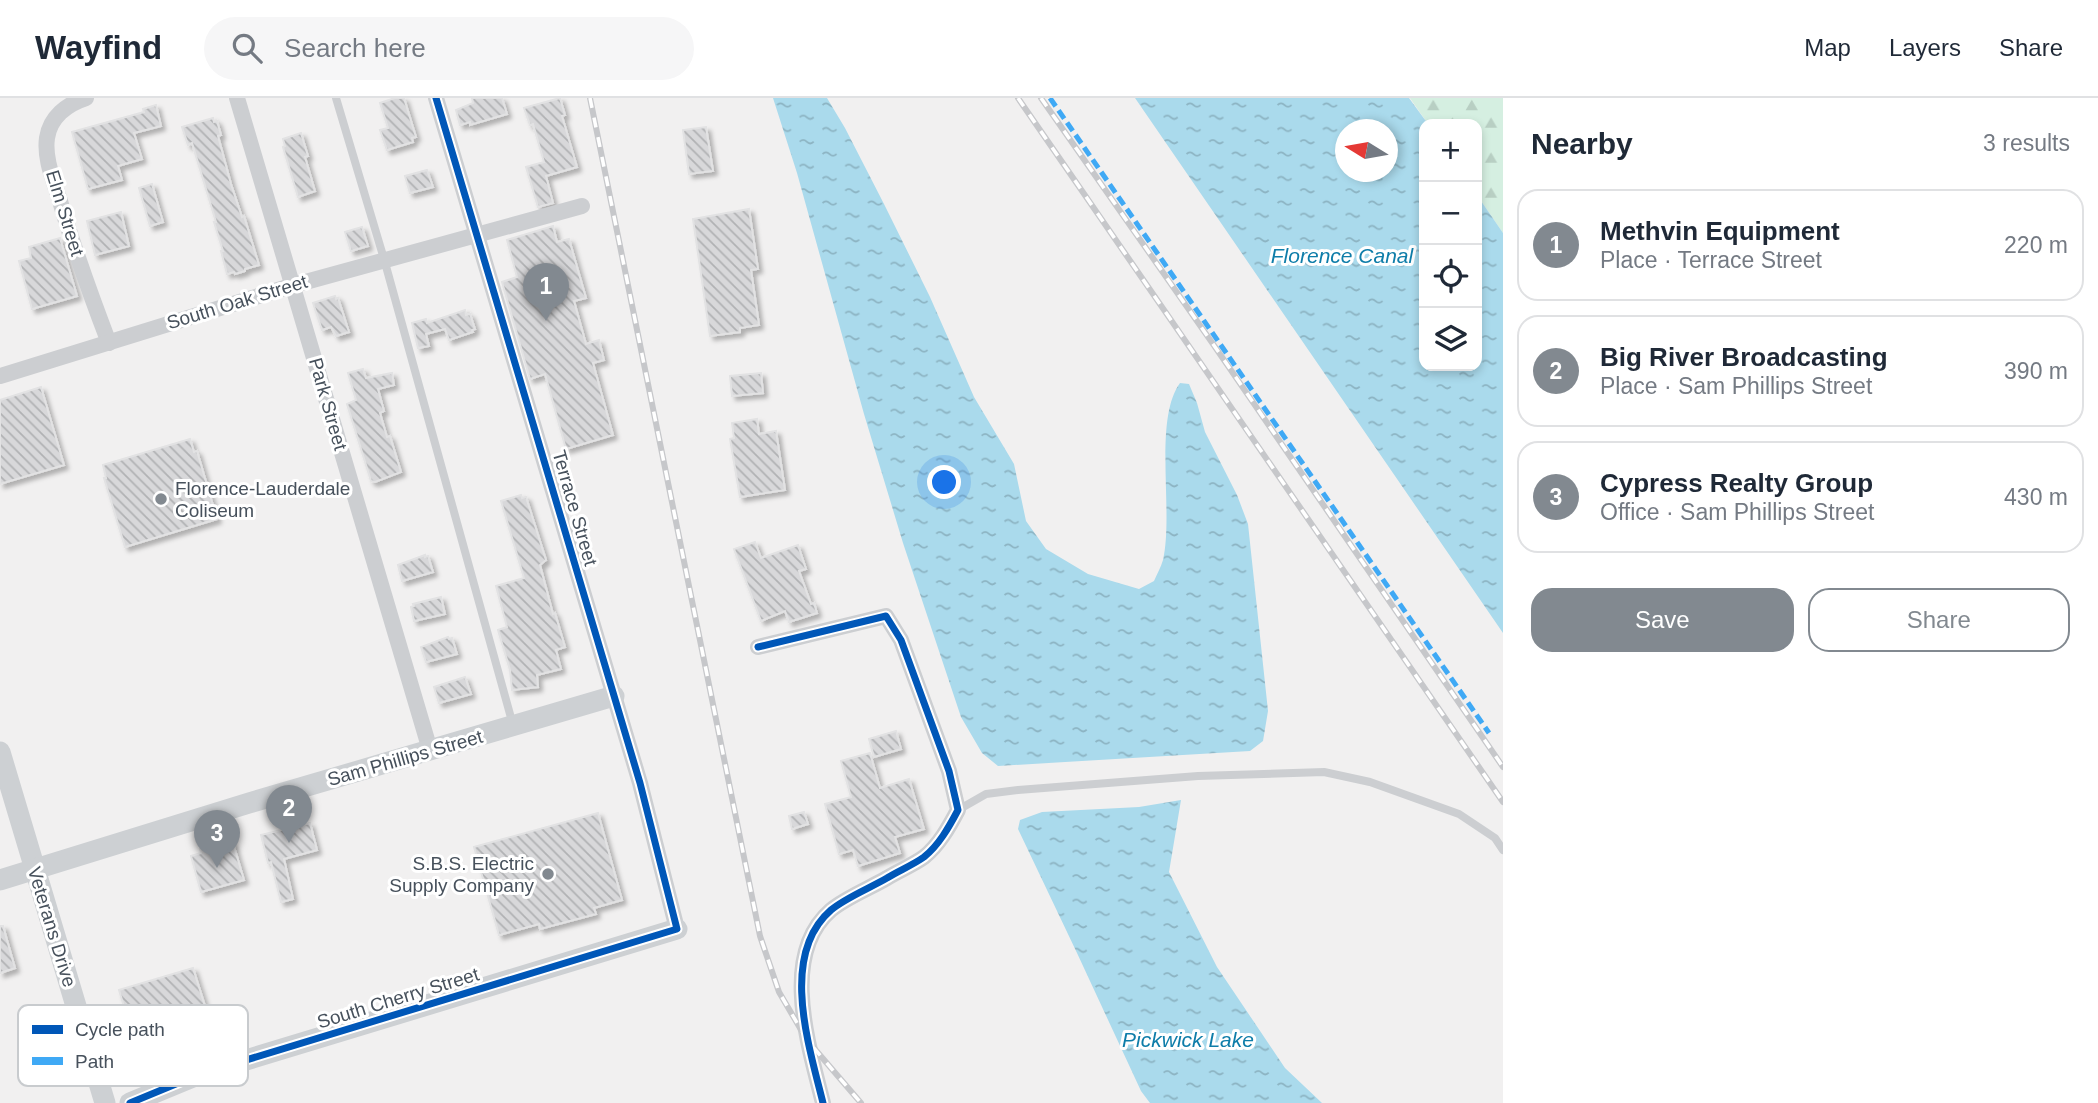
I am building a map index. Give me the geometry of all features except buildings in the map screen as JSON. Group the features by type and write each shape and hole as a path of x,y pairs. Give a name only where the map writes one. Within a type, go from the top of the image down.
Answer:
{"street":[{"name":"Elm Street","path":"86,98 62,110 52,122 47,137 47,152 68,228 109,343"},
{"name":"Park Street","path":"237,98 430,750"},
{"name":"Terrace Street","path":"436,98 640,783 677,929"},
{"name":"South Oak Street","path":"0,376 177,319 384,259 582,206"},
{"path":"758,647 886,616 906,653 949,771 958,810 947,832 924,857 832,909 816,927 803,956 803,1001 807,1040 823,1103"},
{"name":"Sam Phillips Street","path":"0,880 249,803 614,696"},
{"name":"Veterans Drive","path":"0,752 76,1005"},
{"name":"South Cherry Street","path":"248,1059 677,929"},
{"name":"Veterans Drive","path":"100,1086 105,1103"},
{"name":"South Cherry Street","path":"130,1103 171,1086"}],"lane":[{"path":"336,98 384,259 513,726"},
{"path":"958,810 986,794 1017,790 1198,776 1324,772 1370,782 1459,814 1495,838 1503,850"}],"green space":[{"path":"1410,98 1503,98 1503,233 1482,202 1482,119 1425,119"}],"water":[{"path":"773,98 827,98 845,128 930,297 974,397 1014,464 1026,521 1046,549 1088,574 1139,589 1154,581 1163,560 1166,540 1168,420 1172,399 1180,383 1189,384 1205,432 1237,495 1248,524 1268,711 1263,741 1250,751 998,766 982,753 961,717 903,543"},
{"name":"Florence Canal","path":"1135,98 1409,98 1424,119 1419,119 1419,371 1482,371 1482,202 1503,233 1503,633"},
{"name":"Pickwick Lake","path":"1181,800 1169,872 1217,967 1285,1068 1322,1103 1150,1103 1141,1091 1018,829 1020,820 1042,812 1139,807"}],"railway":[{"path":"590,98 760,936 779,992 807,1040 861,1103"},
{"path":"1018,98 1503,802"},
{"path":"1041,98 1503,767"}],"marked path":[{"path":"1050,98 1489,733"}],"cycle path":[{"path":"248,1059 677,929 640,783 436,98"},
{"path":"758,647 886,616 901,640 949,771 958,810 939,841 924,857 850,897 831,910 815,929 806,951 802,1002 823,1103"},
{"path":"130,1103 171,1086"}],"place":[{"name":"Methvin Equipment","path":"546,321"},
{"name":"Florence-Lauderdale Coliseum","path":"161,499"},
{"name":"Big River Broadcasting","path":"289,843"},
{"name":"Cypress Realty Group","path":"217,868"},
{"name":"S.B.S. Electric Supply Company","path":"548,874"}]}
